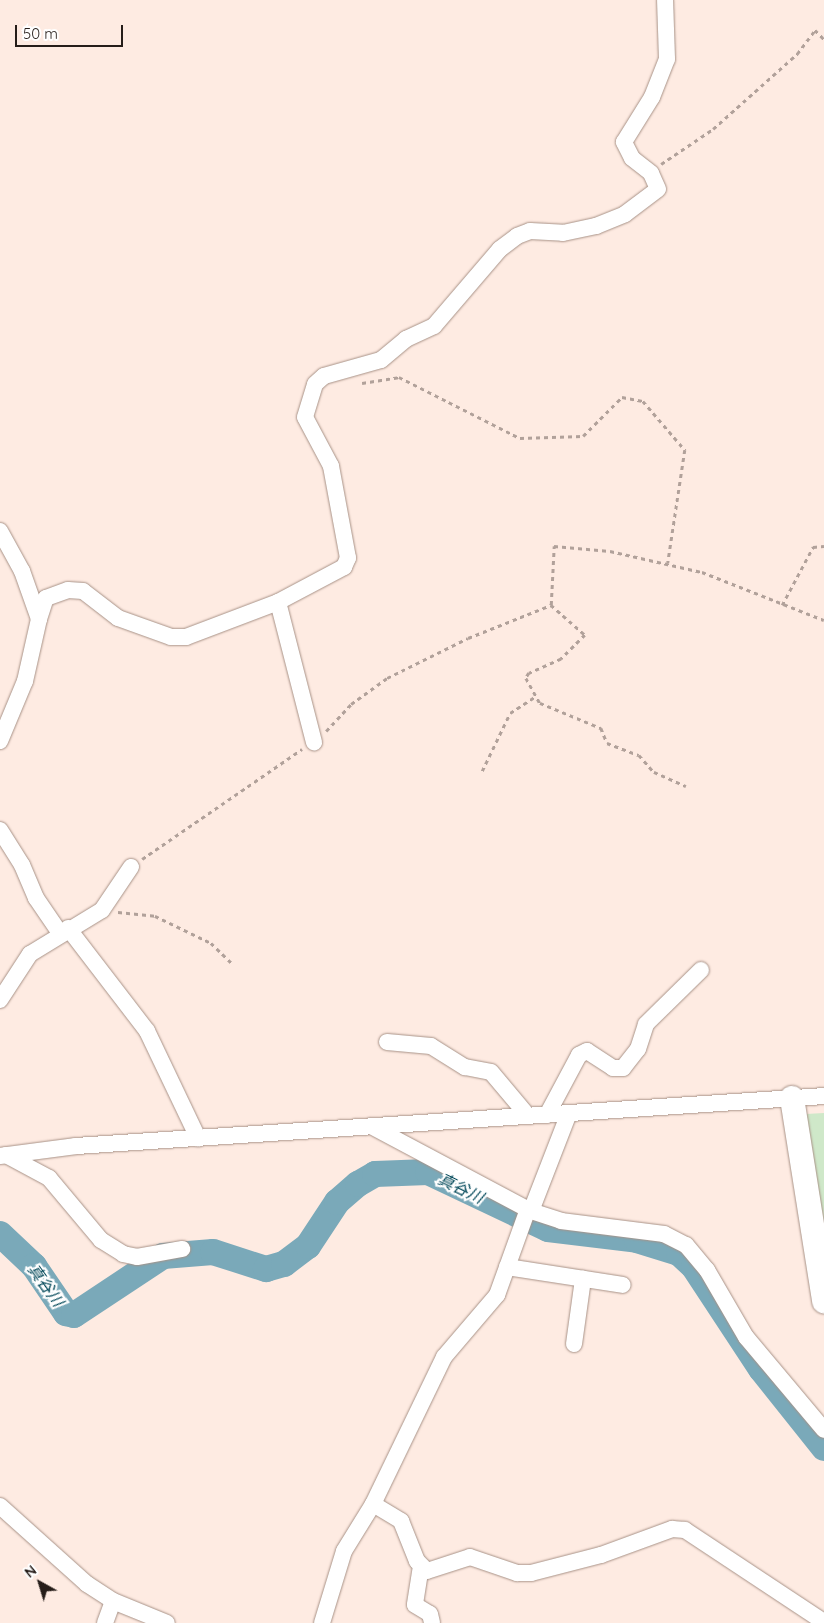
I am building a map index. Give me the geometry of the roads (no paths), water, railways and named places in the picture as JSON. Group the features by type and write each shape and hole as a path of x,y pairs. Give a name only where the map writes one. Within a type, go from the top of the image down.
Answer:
{"street":[{"path":"0,741 25,681 39,619 46,598 62,591 83,591 118,618 171,638 186,636 278,602 330,577 348,558 331,466 306,417 315,384 338,371 381,360 406,339 434,326 500,249 517,236 530,231 582,230 625,214 658,189 649,172 632,158 624,142 652,97 667,59 664,0"},
{"path":"0,531 22,572 39,619"},
{"path":"278,602 314,742"},
{"path":"0,830 22,865 36,898 147,1031 198,1138"},
{"path":"0,1000 30,954 64,930 102,910 131,867"},
{"path":"547,1115 579,1055 588,1051 613,1068 623,1068 638,1049 646,1024 701,970"},
{"path":"388,1042 431,1046 466,1067 491,1072 528,1116"},
{"path":"3,1155 198,1138 824,1096"},
{"path":"792,1098 824,1301"},
{"path":"322,1623 344,1551 373,1504 444,1357 497,1295 529,1210 569,1113"},
{"path":"371,1126 529,1210 561,1222 664,1234 686,1245 706,1270 746,1337 824,1430"},
{"path":"3,1155 49,1178 101,1240 123,1254 137,1257 182,1249"},
{"path":"507,1267 623,1285"},
{"path":"574,1344 583,1279"},
{"path":"373,1504 401,1521 420,1566 415,1604 430,1614 432,1623"},
{"path":"2,1516 113,1601 167,1623"},
{"path":"420,1566 427,1571 470,1557 516,1573 531,1573 601,1555 672,1529 685,1530 824,1622"},
{"path":"105,1623 113,1601"}],"waterway":[{"name":"真谷川","path":"0,1234 34,1266 66,1313 74,1315 163,1256 213,1252 266,1269 284,1264 308,1246 337,1202 358,1184 375,1174 428,1172 548,1229 637,1240 679,1253 694,1267 761,1369 824,1448"}]}
